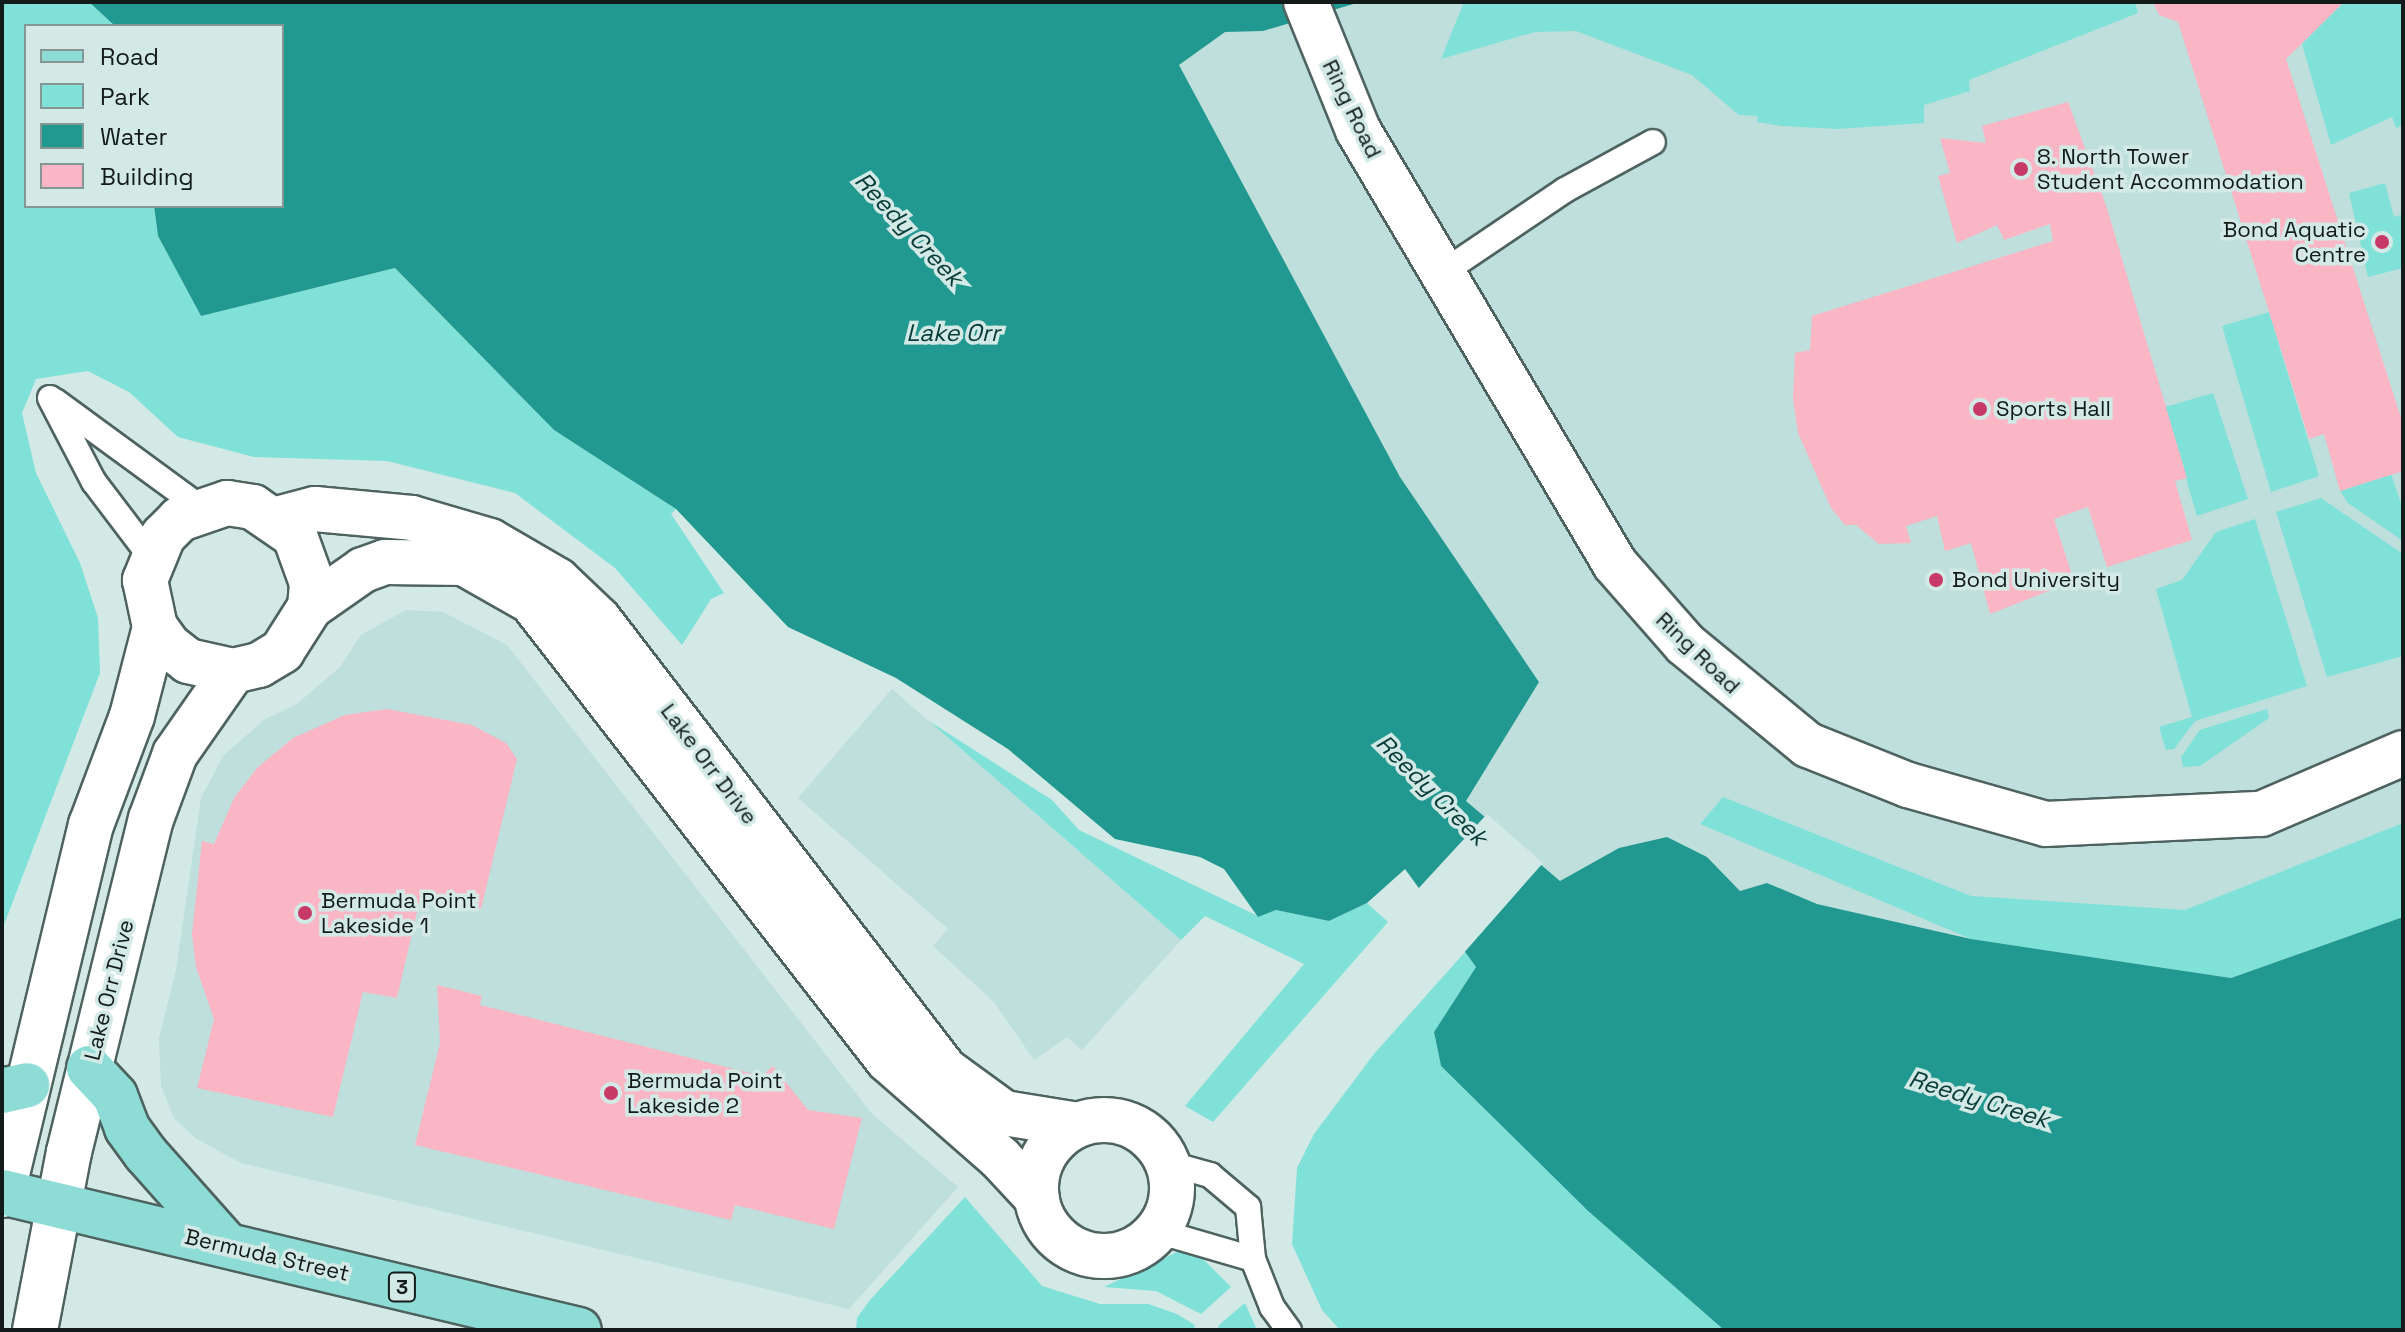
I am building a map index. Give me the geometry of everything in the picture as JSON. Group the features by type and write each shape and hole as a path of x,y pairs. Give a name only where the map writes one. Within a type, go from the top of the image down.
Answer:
{"main road":[{"path":"89,1068 115,1096 141,1147 226,1244"},
{"name":"Bermuda Street","path":"2,1193 579,1330"}],"street":[{"name":"Ring Road","path":"1309,12 1358,130 1636,592 1729,684 1808,745 1908,785 2046,824 2261,814 2403,753"},
{"path":"2,1193 15,1088 91,825 132,716 155,627 145,580 151,557 180,519 201,508 227,503 253,507 277,519 295,536 307,558 310,607 282,651 259,665 233,671 188,661 155,627"},
{"name":"Lake Orr Drive","path":"277,519 315,509 426,521 490,541 557,580 599,620 945,1070 1004,1113 1078,1125"},
{"name":"Lake Orr Drive","path":"310,607 363,570 385,562 433,559 485,571 531,601 888,1060 1000,1158 1037,1198"},
{"name":"Lake Orr Drive","path":"35,1330 58,1204 89,1068 164,778 186,734 233,671"},
{"path":"1111,1121 1140,1130 1167,1163 1171,1199 1157,1231 1119,1255 1086,1253 1057,1238 1037,1198 1045,1155 1078,1125 1111,1121"}],"lane":[{"path":"1442,273 1565,190 1653,142"},
{"path":"151,557 124,528 94,482 50,398 201,508"},
{"path":"1167,1163 1210,1175 1248,1207 1253,1259 1272,1307 1289,1330"},
{"path":"1157,1231 1253,1259"}],"shaded area":[{"name":"Bond University","path":"1153,2 2403,2 2403,917 2231,978 1971,939 1817,904 1767,883 1740,891 1707,857 1619,848 1560,881 1465,801 1539,682 1400,477 1178,65"},
{"path":"406,610 443,612 507,645 872,1114 958,1187 849,1309 241,1163 195,1138 174,1118 161,1086 159,1038 176,970 201,798 224,755 264,720 297,704 340,667 361,635"},
{"path":"892,689 1181,940 1082,1050 1067,1037 1034,1060 994,1002 933,946 948,929 798,798"}],"green space":[{"path":"2,2 89,2 113,24 24,24 24,208 154,208 158,236 201,316 395,268 554,430 676,509 671,514 724,593 711,599 682,645 615,568 515,493 387,461 254,457 178,437 129,392 88,371 36,379 22,413 36,473 80,563 98,618 100,673 2,930"},
{"path":"1464,2 2135,2 2138,13 1969,80 1970,91 1924,105 1924,123 1838,129 1757,122 1758,116 1739,115 1692,75 1576,31 1535,32 1441,59"},
{"path":"2344,2 2403,2 2403,125 2396,128 2392,117 2331,145 2302,44"},
{"name":"Bond Aquatic Centre","path":"2385,183 2394,217 2403,214 2403,268 2368,277 2349,193"},
{"path":"2269,312 2319,476 2271,492 2222,326"},
{"path":"2213,393 2248,499 2197,516 2165,407"},
{"path":"2391,474 2403,510 2403,541 2348,503 2340,491"},
{"path":"2321,498 2403,554 2403,656 2327,677 2276,512"},
{"path":"2255,519 2307,686 2195,721 2174,749 2166,750 2159,727 2192,717 2156,589 2182,580 2216,532"},
{"path":"2267,709 2269,718 2200,766 2183,767 2181,757 2200,730"},
{"path":"929,721 1052,800 1079,830 1258,916 1276,910 1329,921 1367,903 1388,922 1213,1122 1185,1106 1304,964 1205,916 1181,940"},
{"path":"1723,797 1971,896 2185,910 2403,823 2403,917 2231,978 1971,939 1700,824"},
{"path":"1465,952 1476,967 1434,1032 1441,1066 1587,1210 1724,1330 1340,1330 1322,1310 1292,1244 1297,1168 1314,1134 1374,1054"},
{"path":"965,1197 1042,1286 1100,1304 1148,1304 1177,1314 1195,1325 1193,1330 856,1330 857,1318 870,1300"},
{"path":"1181,1250 1203,1259 1231,1287 1201,1314 1156,1291 1104,1287"},
{"path":"1245,1303 1257,1330 1217,1330 1220,1324"}],"water":[{"name":"Lake Orr","path":"89,2 1360,2 1263,31 1225,32 1179,65 1400,477 1539,682 1466,801 1560,881 1619,848 1667,837 1707,857 1740,891 1767,883 1817,904 1971,939 2231,978 2403,917 2403,1330 1724,1330 1587,1210 1441,1066 1434,1032 1476,967 1405,869 1367,903 1329,921 1276,910 1258,917 1224,869 1200,857 1115,839 1008,749 896,678 788,627 676,509 554,430 395,268 201,316 158,236 154,208 284,208 284,24 113,24"}],"pier":[{"path":"1487,814 1543,863 1462,955 1417,890"}],"building":[{"path":"2153,2 2344,2 2286,59 2403,424 2403,471 2340,491 2324,434 2309,439 2178,22 2159,15"},
{"name":"Sports Hall","path":"2068,102 2106,205 2187,478 2175,481 2192,540 2107,567 2088,507 2054,519 2074,581 1990,614 1971,543 1945,551 1937,516 1906,526 1911,543 1879,544 1856,525 1845,525 1831,508 1798,433 1793,399 1795,353 1810,350 1812,316 2053,241 2050,224 2004,240 1997,225 1957,243 1938,176 1950,173 1940,138 1986,143 1982,126"},
{"name":"Bermuda Point Lakeside 1","path":"387,709 472,725 506,743 517,759 481,909 421,895 397,998 363,992 333,1117 197,1088 214,1019 196,967 192,934 202,841 214,844 234,798 257,768 293,738 345,715"},
{"name":"Bermuda Point Lakeside 2","path":"437,985 482,996 480,1005 762,1076 773,1066 808,1110 862,1118 834,1229 735,1205 731,1220 415,1145 440,1043"}],"place":[{"name":"8. North Tower Student Accommodation","path":"2021,169"},
{"name":"Bond Aquatic Centre","path":"2382,242"},
{"name":"Sports Hall","path":"1980,409"},
{"name":"Bond University","path":"1936,580"},
{"name":"Bermuda Point Lakeside 1","path":"305,913"},
{"name":"Bermuda Point Lakeside 2","path":"611,1093"}],"water label":[{"name":"Reedy Creek","path":"909,229"},
{"name":"Reedy Creek","path":"1432,790"},
{"name":"Reedy Creek","path":"1979,1099"}]}
